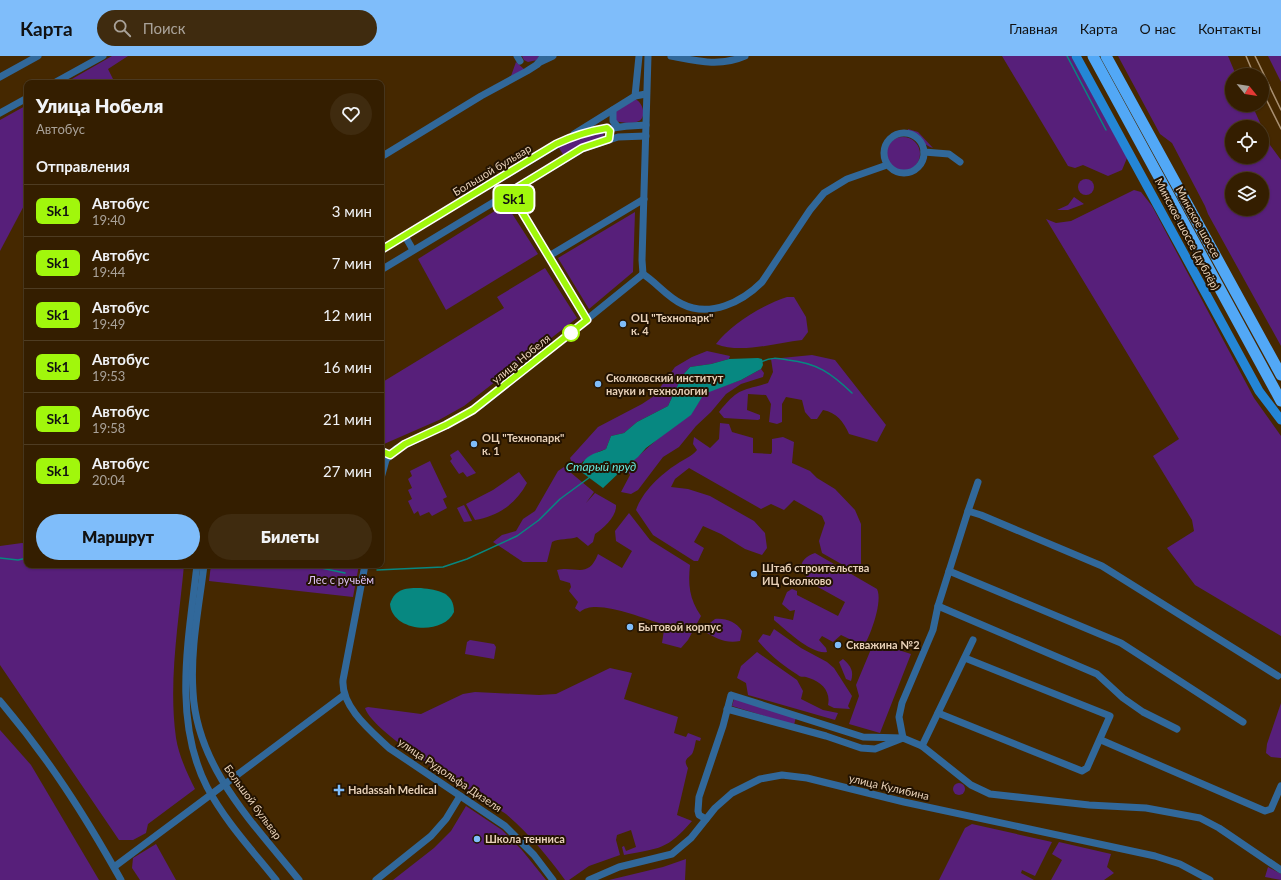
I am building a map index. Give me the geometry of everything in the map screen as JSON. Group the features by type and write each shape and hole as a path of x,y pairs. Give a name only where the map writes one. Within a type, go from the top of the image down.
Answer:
{"highway":[{"name":"Минское шоссе","path":"1093,56 1281,401"},
{"name":"Минское шоссе","path":"1106,56 1281,375"}],"main road":[{"name":"Минское шоссе (дублёр)","path":"1076,56 1251,377 1259,391 1281,420"}],"street":[{"path":"0,77 38,56"},
{"path":"59,80 102,56"},
{"path":"538,64 543,56"},
{"path":"384,155 499,86 553,56"},
{"path":"635,96 639,56"},
{"path":"648,56 642,260 643,274 682,304 702,309 710,309 735,302 753,291 762,282 814,204 824,193 847,179 887,165"},
{"path":"671,56 713,63 734,61 744,56"},
{"path":"568,138 635,96 646,94"},
{"path":"0,113 24,100"},
{"path":"613,110 613,121 617,126"},
{"name":"Большой бульвар","path":"384,248 568,138 592,130 617,126 646,125"},
{"path":"903,133 915,136 923,146 924,152 922,163 913,171 902,174 896,172 887,165 884,157 884,146 891,137 903,133"},
{"path":"384,268 588,146 618,137 646,136"},
{"path":"924,152 949,154 960,162"},
{"path":"510,192 587,320"},
{"path":"549,256 644,199"},
{"path":"405,236 413,250"},
{"name":"улица Нобеля","path":"390,455 405,444 471,412 643,274"},
{"path":"384,452 390,455 384,466"},
{"path":"903,738 899,717 902,703 933,630 938,606 978,482"},
{"path":"968,512 981,515 1102,566 1278,676"},
{"path":"197,568 188,648 186,697 194,753 211,794 226,817 276,880"},
{"name":"Большой бульвар","path":"204,568 194,649 193,693 200,730 213,764 225,784 299,880"},
{"path":"114,867 344,695 343,680 364,568"},
{"path":"949,571 1121,643 1243,722"},
{"path":"938,606 1097,674 1124,698 1143,712 1177,729"},
{"path":"922,746 973,640"},
{"path":"938,713 1082,771 1087,768 1101,740 1110,719 1108,715 965,658"},
{"name":"улица Рудольфа Дизеля","path":"344,695 354,711 375,735 389,748 514,834 534,855 553,880"},
{"path":"706,819 699,815 699,797 731,695 863,737 903,738 922,746 971,785 990,794 1089,805 1146,808 1200,818 1219,828 1281,870"},
{"path":"0,701 42,752 65,784 121,880"},
{"path":"727,709 835,739 861,748 875,750 903,738"},
{"path":"814,733 818,722"},
{"path":"835,739 838,728"},
{"path":"1101,740 1265,811 1271,809 1281,786"},
{"name":"улица Кулибина","path":"589,880 619,867 672,854 691,838 722,801 741,787 760,779 794,776 904,802 1155,856 1180,864 1210,880"},
{"path":"376,880 432,836 446,819 460,796"}],"green space":[{"path":"112,56 128,56 108,69 114,80 70,80"},
{"path":"522,56 539,56 537,60 528,62 524,60"},
{"path":"1002,56 1071,56 1127,158 1122,170 1108,176 1083,165 1075,168 1068,166"},
{"path":"1118,56 1228,56 1233,68 1225,68 1225,112 1255,112 1259,120 1225,120 1225,164 1269,164 1269,143 1281,160 1281,346 1208,214 1172,143 1160,134"},
{"path":"1268,56 1281,56 1281,82"},
{"path":"516,62 525,70 512,77 511,76"},
{"path":"635,99 642,106 643,116 641,119 637,122 631,123 616,121 615,113"},
{"path":"24,107 24,206 0,251 0,120"},
{"path":"908,129 918,132 933,148 908,131"},
{"path":"602,132 604,135 602,137 580,146 564,156 559,148 552,151 566,143"},
{"path":"900,137 906,137 910,138 917,144 920,154 919,161 913,168 906,171 900,171 896,170 889,164 886,157 886,151 887,147 893,140"},
{"path":"1086,179 1092,181 1094,187 1092,193 1086,195 1080,193 1078,187 1080,181"},
{"path":"1134,190 1141,192 1152,206 1254,398 1281,436 1281,636 1195,585 1167,548 1194,531 1192,520 1153,456 1179,439 1046,219 1056,223 1071,221"},
{"path":"1074,197 1084,204 1068,210 1057,210 1068,205"},
{"path":"506,204 538,254 446,310 418,259"},
{"path":"635,212 633,272 589,309 558,258"},
{"path":"545,268 577,318 464,406 439,420 384,444 384,381 504,308 497,297"},
{"path":"787,297 794,297 806,317 808,332 802,340 747,348 726,347 716,344 730,330 748,316 778,300"},
{"path":"707,351 730,356 729,359 711,364 690,367 682,376 668,406 637,422 624,433 611,436 606,449 582,462 580,471 574,468 570,458 598,427 654,396 675,367 692,357"},
{"path":"812,355 835,360 886,425 877,442 849,434 839,418 828,411 823,410 817,419 811,419 805,412 802,400 786,397 782,404 782,422 777,424 769,422 771,404 766,395 748,394 747,410 760,415 760,419 758,420 724,418 719,412 736,394 746,389 768,383 773,372 771,359"},
{"path":"761,369 764,373 763,377 741,384 726,394 711,412 696,426 679,447 663,457 638,490 631,494 621,492 630,475 626,467 698,403 704,394 741,380"},
{"path":"720,423 729,424 732,432 753,438 753,453 771,454 772,439 783,437 794,442 792,463 810,471 817,478 835,489 855,510 861,524 861,573 859,574 822,553 819,541 825,523 822,516 794,500 784,510 771,504 761,509 689,468 675,479 671,487 688,489 710,496 754,521 765,533 767,548 762,555 745,549 721,534 703,526 694,542 704,548 698,561 694,561 653,535 636,510 639,503 647,490 665,473 697,450 693,444 694,437 710,448 719,439"},
{"path":"458,450 476,473 467,477 463,472 459,474 450,461 452,459 450,455"},
{"path":"430,461 447,497 443,499 447,508 432,516 429,512 420,516 418,511 414,514 408,501 412,499 408,490 412,488 408,479 412,476 410,471"},
{"path":"564,467 594,492 586,503 595,493 616,505 616,509 606,525 595,534 593,542 588,546 577,537 558,540 552,542 547,562 523,562 493,542 502,535 516,531 523,519 535,511 558,471"},
{"path":"519,472 527,483 512,503 499,512 475,520 466,504 493,490"},
{"path":"464,505 472,521 464,522 457,508"},
{"path":"629,513 650,540 690,565 690,591 694,604 701,616 688,640 681,648 662,643 664,630 660,627 659,623 607,608 587,608 580,612 575,608 578,602 569,591 571,587 570,583 560,580 557,570 585,569 590,567 598,554 622,568 632,551 616,541 615,531"},
{"path":"24,543 24,568 184,568 175,651 173,695 174,716 179,751 186,771 195,789 148,824 146,833 133,840 119,840 0,665 0,546"},
{"path":"815,553 877,589 877,609 873,626 864,646 841,635 833,642 822,636 819,640 826,648 827,652 814,650 799,641 774,620 774,616 793,620 795,610 790,611 782,604 787,592 792,589 797,591 797,595 838,616 845,602 809,582 808,578 801,571 804,559"},
{"name":"Лес с ручьём","path":"211,568 358,568 353,597 209,581"},
{"path":"715,619 727,620 737,625 742,631 740,641 726,641 705,632 710,623"},
{"path":"774,629 801,648 827,662 834,668 852,696 848,706 850,709 834,708 828,705 829,700 827,692 822,685 808,677 800,676 792,671 776,660 762,646 758,641 763,634 770,636"},
{"path":"470,640 494,644 496,647 494,659 465,654 467,642"},
{"path":"874,642 911,654 880,733 849,724 859,696 856,685"},
{"path":"757,652 797,680 803,691 801,699 823,710 838,713 835,720 748,695 746,683 737,678 741,666"},
{"path":"843,659 851,669 851,681 846,679 839,662"},
{"path":"610,668 632,673 624,699 678,717 674,733 686,737 688,733 701,738 700,741 696,740 693,753 686,761 688,768 677,815 692,821 676,838 669,843 655,849 636,853 624,855 622,847 624,846 626,851 636,847 631,830 617,835 616,840 620,855 589,866 569,880 565,880 537,845 506,814 428,764 386,733 372,719 365,708 368,707 421,714 463,694 475,692 539,695 556,694"},
{"path":"734,699 796,717 794,725 732,706"},
{"path":"1281,703 1281,758 1271,757 1266,753 1267,744"},
{"path":"0,730 31,765 99,880 0,880"},
{"path":"959,783 963,785 965,789 963,793 959,795 955,793 953,789 955,785"},
{"name":"Школа тенниса","path":"466,806 502,830 521,849 546,880 393,880 434,848 451,831"},
{"path":"972,824 1052,842 1035,876 1022,870 1021,873 1034,880 939,880 965,828"},
{"path":"1059,842 1111,854 1107,867 1114,873 1104,880 1051,880 1062,860 1052,854"},
{"path":"156,844 176,880 140,880 132,868 133,858"},
{"path":"686,859 685,880 609,880 663,867"},
{"path":"1268,867 1281,874 1281,880 1265,877"}],"water":[{"name":"Старый пруд","path":"729,359 762,359 763,365 761,369 741,380 704,394 691,415 646,448 603,488 580,471 584,461 587,458 606,449 611,436 624,433 637,422 668,406 682,376 690,367 711,364"},
{"path":"411,588 439,591 448,596 453,605 454,612 448,620 440,625 419,628 408,625 399,620 393,613 390,604 398,592"}],"waterway":[{"path":"1067,56 1106,130"},
{"path":"761,362 768,359 777,358 798,361 815,366 837,380 852,393"},
{"path":"377,570 443,567 467,559 517,536 539,520 560,499 590,477"},
{"path":"0,558 18,560 24,559"},
{"path":"321,568 345,573"}],"railway":[{"path":"1246,56 1251,68"},
{"path":"1255,56 1281,110"},
{"path":"1269,105 1281,129"}],"bus line":[{"name":"Sk1","path":"384,248 556,144 568,138 592,130 607,128 610,131 611,135 609,139 582,148 510,192 587,320 481,405 466,415 405,444 396,449 390,455 384,452"}],"place":[{"name":"ОЦ \"Технопарк\" к. 4","path":"623,324"},
{"name":"Сколковский институт науки и технологии","path":"598,384"},
{"name":"ОЦ \"Технопарк\" к. 1","path":"474,444"},
{"name":"Штаб строительства ИЦ Сколково","path":"754,574"},
{"name":"Бытовой корпус","path":"630,627"},
{"name":"Скважина №2","path":"838,645"},
{"name":"Hadassah Medical","path":"339,790"},
{"name":"Школа тенниса","path":"477,839"}]}
